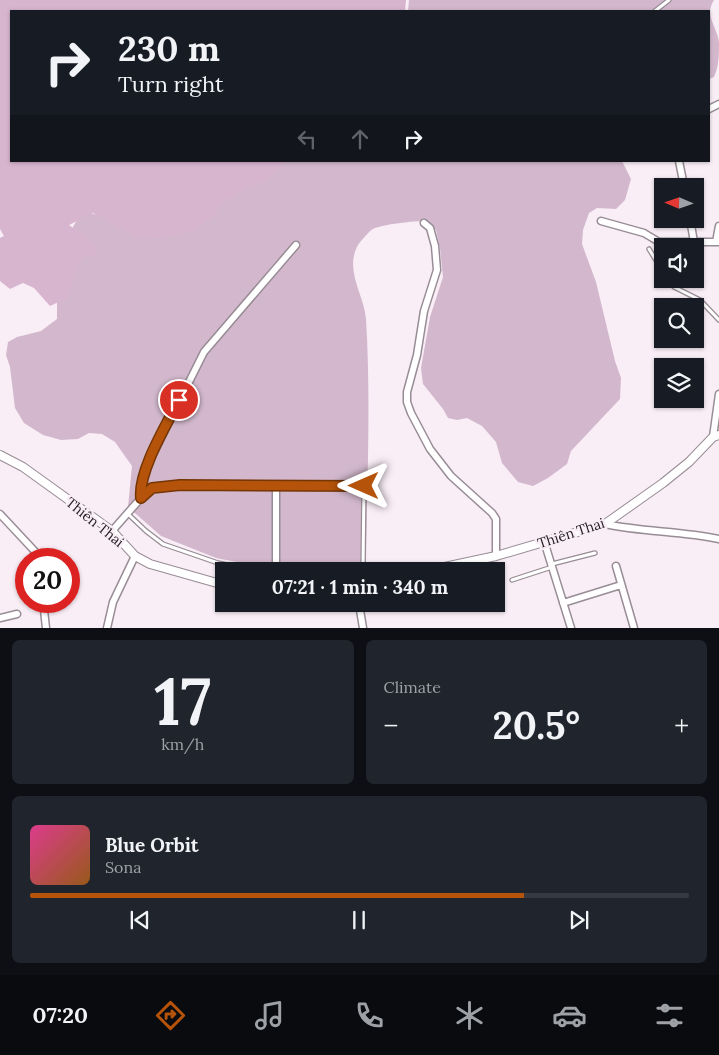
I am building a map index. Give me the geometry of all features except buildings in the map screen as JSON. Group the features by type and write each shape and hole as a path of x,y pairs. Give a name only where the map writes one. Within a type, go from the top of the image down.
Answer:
{"street":[{"path":"679,162 682,178"},
{"path":"601,221 644,233 654,239"},
{"path":"424,223 430,228 435,246 438,270 424,311 418,347 407,392 407,402 430,448 451,476 492,513 496,519 496,556"},
{"path":"704,242 717,242 719,226"},
{"path":"112,531 141,498 140,488 147,466 204,352 296,244"},
{"path":"716,436 719,394"},
{"name":"Thiên Thai","path":"468,562 496,556 605,524 670,478 716,436"},
{"name":"Thiên Thai","path":"0,455 23,467 112,531 135,556 150,564 215,582"},
{"path":"276,486 276,562"},
{"path":"0,514 32,548"},
{"path":"605,524 629,529 719,539"},
{"path":"544,542 571,628"},
{"path":"107,628 113,602 135,556"},
{"path":"616,566 634,628"},
{"path":"563,603 621,585"},
{"path":"360,612 363,628"},
{"path":"44,613 46,628"},
{"path":"0,618 17,614"}],"lane":[{"path":"656,10 669,0"},
{"path":"649,249 654,257"},
{"path":"676,288 700,300 719,320"},
{"path":"141,498 152,488 180,485 364,486 363,562"},
{"path":"128,513 146,531 163,544 215,562"},
{"path":"512,580 595,553"}],"shaded area":[{"path":"0,0 406,0 405,10 10,10 10,162 284,162 268,180 247,188 217,206 219,211 194,231 162,238 136,237 93,213 69,225 93,242 98,254 82,257 67,298 50,306 34,288 23,283 10,289 0,281 0,238 4,236 0,229"},
{"path":"409,0 714,0 710,11 408,10"},
{"path":"710,11 719,42 719,56 714,77 710,79"},
{"path":"275,162 622,162 631,179 625,200 616,209 597,208 589,213 583,230 582,244 596,282 615,361 621,378 620,399 571,451 567,464 533,486 518,482 502,463 496,442 482,426 467,418 457,420 448,418 423,384 421,368 430,317 443,277 436,230 426,221 378,227 367,234 358,245 354,254 353,264 366,319 368,441 366,562 237,562 216,558 161,536 128,507 132,466 115,442 102,434 89,433 78,439 61,440 43,435 24,423 15,408 10,367 6,355 8,342 17,337 41,331 57,319 57,302 69,234 77,220 88,213 115,218"}],"route":[{"path":"179,400 147,466 140,488 141,498 152,488 180,485 364,486"}]}
